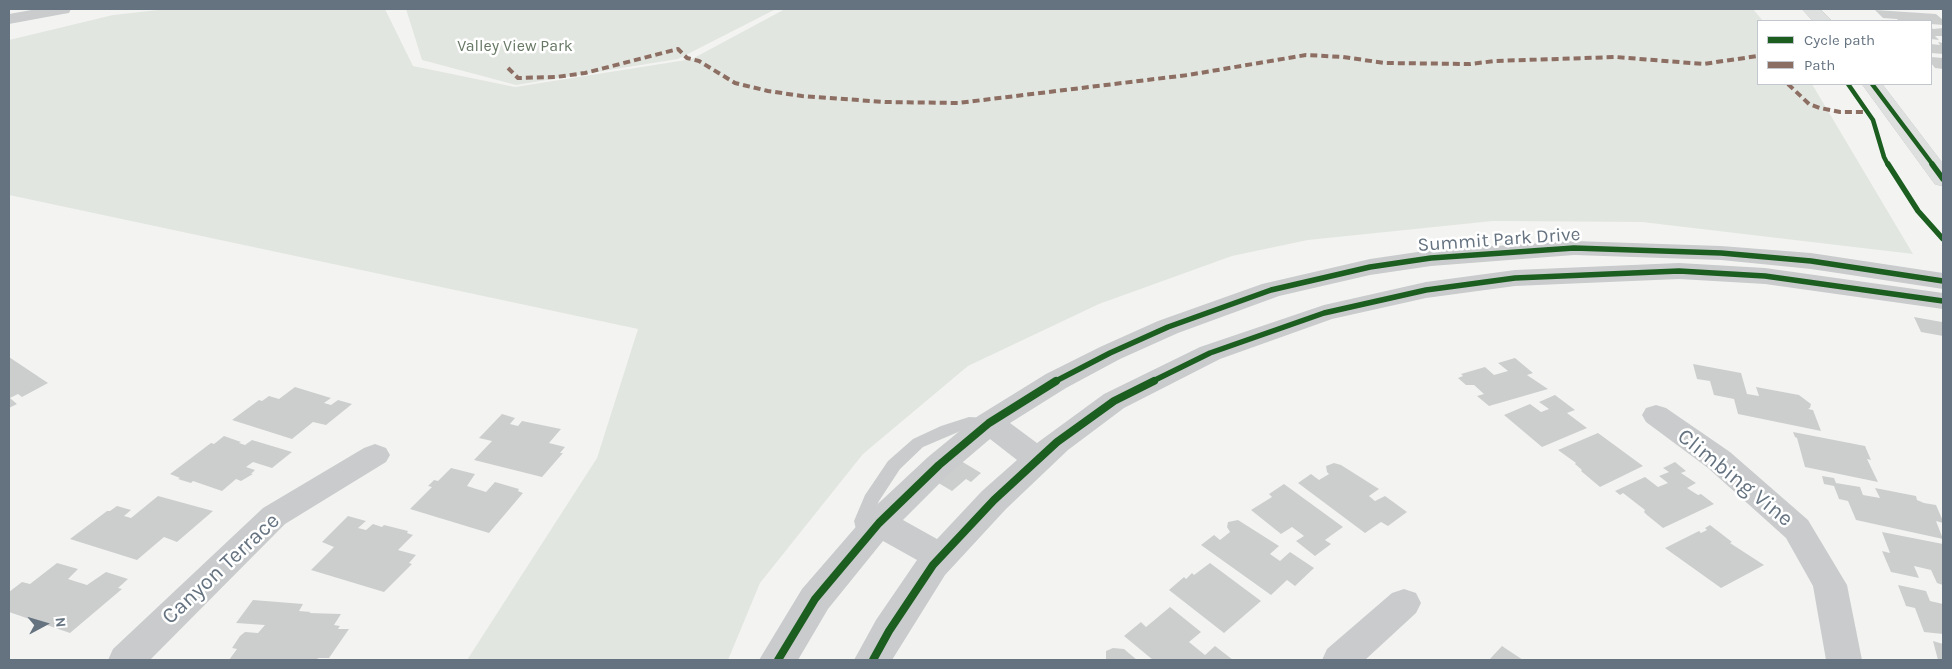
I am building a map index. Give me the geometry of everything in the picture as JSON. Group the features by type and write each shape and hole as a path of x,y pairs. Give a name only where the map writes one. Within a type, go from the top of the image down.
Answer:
{"main road":[{"path":"1810,9 1822,20"},
{"path":"1873,85 1943,179"}],"street":[{"path":"9,19 63,9"},
{"name":"Summit Park Drive","path":"778,660 815,599 872,531 939,465 988,423 1056,381 1110,353 1168,327 1222,306 1271,290 1370,267 1431,258 1574,248 1666,250 1811,261 1943,281"},
{"name":"Summit Park Drive","path":"873,660 889,631 933,565 994,500 1057,442 1114,401 1210,353 1324,313 1426,290 1515,278 1679,271 1765,276 1943,301"},
{"name":"Climbing Vine","path":"1656,415 1719,460 1797,529 1830,585 1844,660"},
{"path":"988,423 1038,460"},
{"name":"Canyon Terrace","path":"126,660 274,516 375,456"},
{"path":"872,531 940,558"},
{"path":"1340,660 1404,603"}],"green space":[{"path":"167,9 385,9 413,66 515,87 692,59 785,9 1753,9 1762,20 1757,20 1757,85 1813,85 1913,254 1642,222 1493,221 1308,240 1232,256 1099,304 968,366 863,454 760,583 728,660 467,660 597,458 638,329 9,195 9,40 113,15"},
{"name":"Valley View Park","path":"406,9 776,9 678,59 516,85 422,60"}],"building":[{"path":"1875,10 1936,14 1943,20 1943,25 1932,24 1932,20 1883,18"},
{"path":"1932,28 1943,28 1943,36 1935,36 1939,40 1932,39"},
{"path":"1938,42 1943,43 1943,54 1932,53 1932,44 1940,45"},
{"path":"1932,57 1943,58 1943,69 1935,68 1932,64"},
{"path":"1914,317 1942,322 1943,336 1921,332"},
{"path":"9,357 48,383 22,397 18,394 10,398 17,404 9,408"},
{"path":"1515,358 1533,373 1527,375 1548,389 1489,406 1477,396 1484,394 1474,385 1466,385 1458,378 1463,376 1461,374 1485,367 1494,375 1508,371 1498,363"},
{"path":"1693,364 1741,373 1747,394 1759,396 1756,387 1799,395 1811,404 1808,409 1813,410 1821,431 1738,414 1734,399 1714,395 1710,381 1697,379"},
{"path":"295,387 331,398 324,403 331,405 338,400 352,404 326,425 313,422 292,439 232,420 259,400 262,401 269,396 279,399"},
{"path":"1555,395 1575,410 1567,413 1587,428 1542,447 1504,415 1530,404 1541,412 1549,409 1539,402"},
{"path":"502,414 515,418 510,424 518,426 522,421 561,429 549,443 565,447 560,453 563,453 542,477 474,460 492,441 479,438"},
{"path":"1793,432 1865,446 1871,460 1867,459 1878,482 1805,467 1797,438"},
{"path":"1598,433 1643,466 1600,487 1581,471 1576,463 1558,450"},
{"path":"224,436 245,445 252,440 292,452 272,468 253,462 246,467 255,470 251,474 253,474 241,481 236,479 222,491 193,481 191,483 178,479 180,478 170,474 211,443 214,444"},
{"path":"961,461 981,473 971,482 966,479 952,491 935,481"},
{"path":"1675,462 1686,471 1681,473 1696,483 1687,488 1698,495 1701,494 1714,504 1663,528 1644,512 1645,510 1623,493 1620,495 1615,491 1645,477 1658,487 1668,483 1659,476 1669,472 1663,468"},
{"path":"1334,463 1341,465 1379,489 1369,496 1375,501 1385,496 1407,512 1388,526 1381,522 1365,533 1298,483 1311,474 1319,480 1329,474 1326,466"},
{"path":"451,468 475,474 467,486 486,492 495,482 519,489 518,491 523,493 489,533 410,509 432,487 428,486 434,480 438,481"},
{"path":"1822,476 1834,478 1836,483 1860,487 1863,495 1880,498 1875,488 1916,496 1917,500 1936,505 1943,521 1943,523 1936,521 1943,539 1856,520 1848,501 1839,499 1834,486 1824,484"},
{"path":"1284,484 1343,527 1325,540 1331,544 1315,556 1296,541 1304,536 1292,527 1281,534 1251,510 1272,497 1269,494"},
{"path":"158,496 213,511 177,542 164,537 137,560 70,539 107,511 117,506 131,510 124,516 131,518"},
{"path":"348,516 366,521 358,528 366,530 373,524 382,527 384,525 408,531 407,533 413,535 398,550 416,555 409,563 412,564 384,592 311,570 334,547 322,542"},
{"path":"1238,520 1279,546 1270,554 1280,561 1290,552 1314,568 1295,586 1287,580 1271,595 1201,545 1214,535 1220,540 1230,532 1227,527 1228,522"},
{"path":"1710,525 1732,542 1730,543 1764,565 1721,588 1665,548 1699,531 1701,533 1707,530 1705,528"},
{"path":"1882,532 1943,544 1943,585 1937,583 1931,570 1914,566 1919,578 1891,572 1882,551 1890,553"},
{"path":"57,563 78,569 68,579 87,585 106,572 128,579 118,588 122,589 70,633 9,612 9,592 22,582 30,584"},
{"path":"1210,563 1261,601 1224,633 1169,590 1184,577 1186,579 1192,573 1194,575"},
{"path":"1898,585 1926,591 1930,601 1943,604 1943,634 1924,632 1915,608 1906,606"},
{"path":"253,600 303,604 299,611 311,612 309,613 341,614 334,625 340,626 338,629 349,629 329,658 314,660 229,660 237,649 232,648 240,636 245,632 258,633 265,625 236,623"},
{"path":"1170,607 1201,632 1189,642 1205,655 1215,646 1233,660 1153,660 1124,636 1141,622 1146,627"},
{"path":"1933,641 1943,644 1943,660 1938,660"},
{"path":"1502,646 1523,660 1489,660"},
{"path":"1113,648 1124,649 1137,660 1106,660 1106,651"}],"marked path":[{"path":"508,68 518,78 556,77 585,73 678,49 687,58 699,61 735,83 768,91 802,96 885,102 958,103 1188,75 1306,55 1343,57 1385,63 1470,64 1495,61 1616,57 1703,64 1757,56"},
{"path":"1789,85 1809,104 1820,108 1840,112 1867,112"}],"cycle path":[{"path":"1849,85 1873,120 1884,157 1897,181 1918,211 1943,239"},
{"path":"1873,85 1943,179"},
{"path":"778,660 815,599 879,523 939,465 989,423 1056,381 1110,353 1168,327 1271,290 1370,267 1431,258 1574,248 1721,253 1811,261 1943,281"},
{"path":"873,660 889,631 933,565 994,500 1057,442 1114,401 1210,353 1324,313 1426,290 1515,278 1679,271 1765,276 1943,301"}]}
